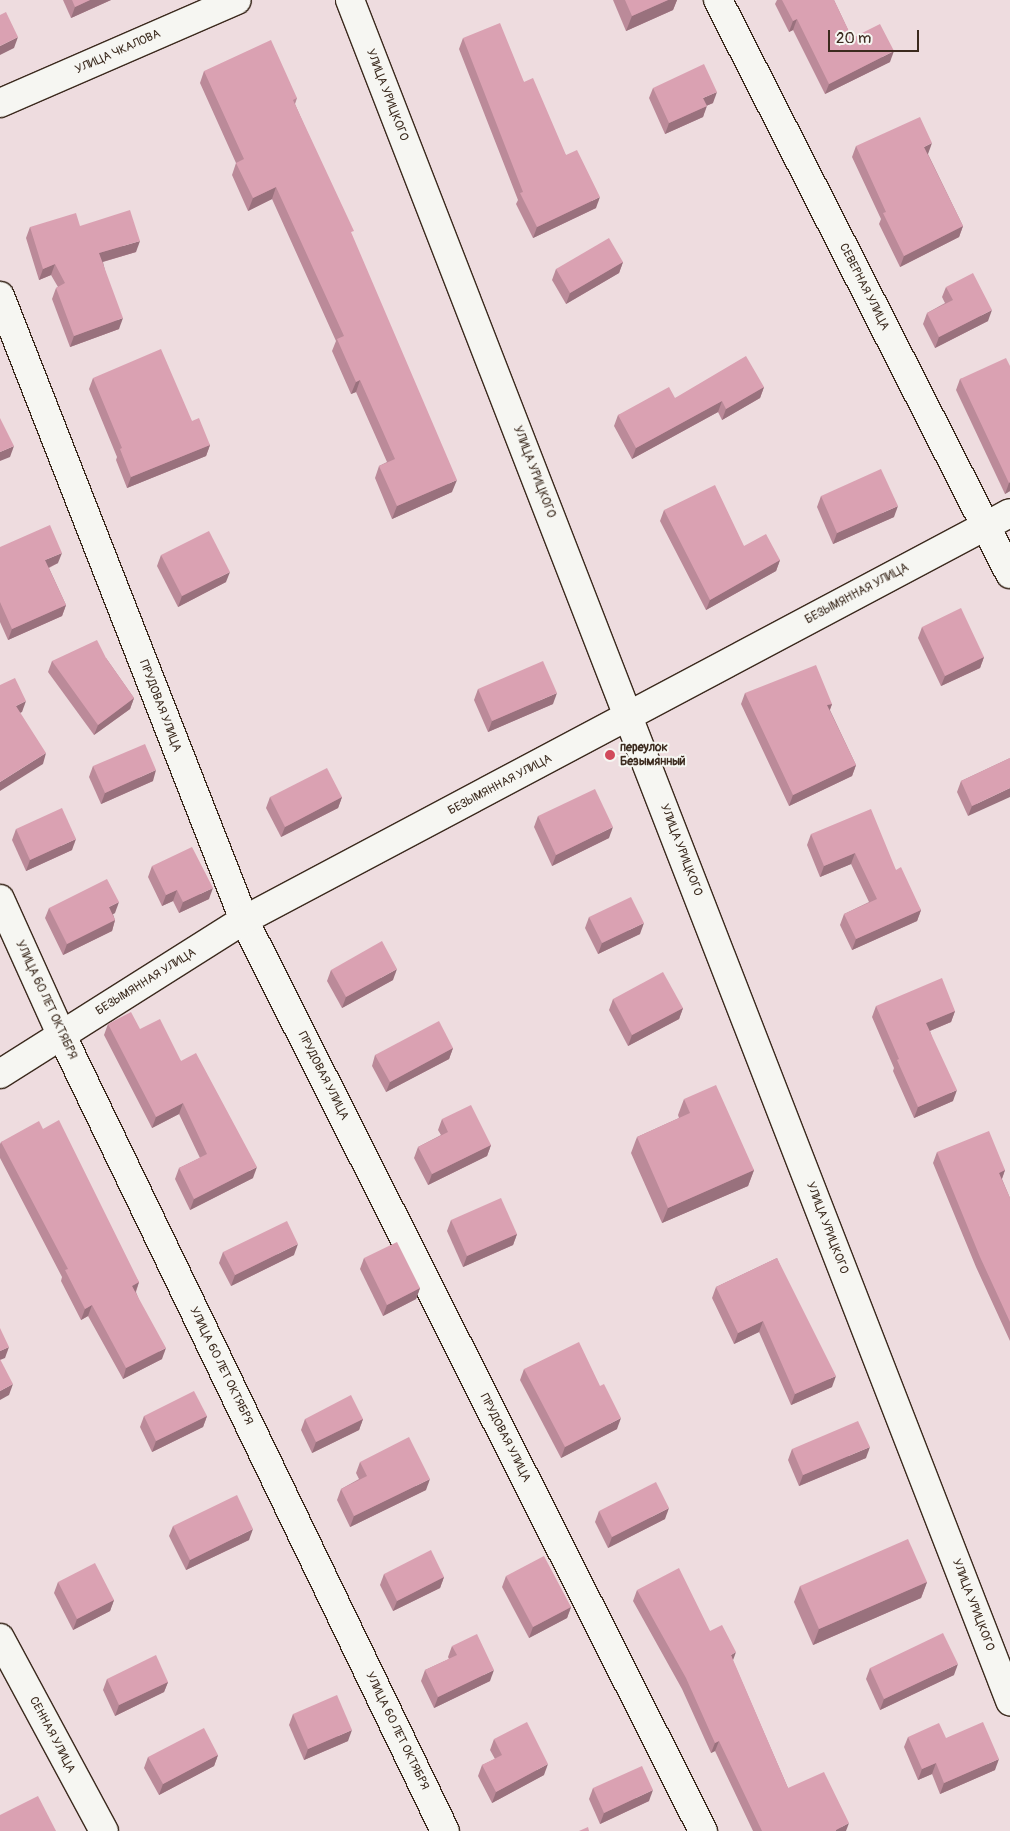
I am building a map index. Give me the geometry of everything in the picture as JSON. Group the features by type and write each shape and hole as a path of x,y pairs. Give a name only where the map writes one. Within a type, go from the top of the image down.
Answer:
{"street":[{"name":"УЛИЦА ЧКАЛОВА","path":"0,103 237,0"},
{"name":"УЛИЦА УРИЦКОГО","path":"350,0 1010,1701"},
{"name":"СЕВЕРНАЯ УЛИЦА","path":"718,0 998,519 1010,574"},
{"name":"ПРУДОВАЯ УЛИЦА","path":"0,296 244,920 704,1831"},
{"name":"БЕЗЫМЯННАЯ УЛИЦА","path":"0,1074 244,920 998,519"},
{"name":"УЛИЦА 60 ЛЕТ ОКТЯБРЯ","path":"0,899 62,1036 445,1831"},
{"name":"СЕННАЯ УЛИЦА","path":"0,1638 104,1831"}],"building":[{"path":"72,0 90,0 75,7"},
{"path":"625,0 668,0 632,16"},
{"path":"782,0 834,0 852,38 880,24 894,51 829,84 797,19 793,21"},
{"path":"6,12 18,37 0,46 0,15"},
{"path":"500,23 524,82 533,78 566,155 577,150 600,197 537,227 520,193 523,192 463,38"},
{"path":"271,40 297,98 293,100 354,231 351,232 457,480 397,506 379,466 395,459 360,380 356,382 337,339 344,336 276,187 253,198 236,163 244,159 204,71"},
{"path":"704,64 717,92 703,98 707,106 669,123 653,88"},
{"path":"920,117 932,143 924,147 963,226 904,256 883,213 886,212 856,146"},
{"path":"130,210 140,241 99,253 123,318 74,336 56,288 65,283 55,264 43,269 30,227 76,213 80,226"},
{"path":"609,238 623,262 570,293 556,269"},
{"path":"973,273 992,310 939,337 927,313 953,300 946,287"},
{"path":"161,349 192,421 199,418 210,445 131,477 120,449 122,448 93,378"},
{"path":"746,356 764,387 726,409 722,401 636,448 618,415 669,387 675,398"},
{"path":"1006,358 1010,366 1009,483 960,379"},
{"path":"0,418 14,446 0,452"},
{"path":"881,469 898,506 837,533 821,496"},
{"path":"715,485 744,546 766,534 780,560 710,600 664,510"},
{"path":"50,525 62,553 45,560 66,605 12,629 0,602 0,547"},
{"path":"209,531 230,572 182,596 161,555"},
{"path":"961,608 984,657 945,676 922,627"},
{"path":"97,640 106,658 134,698 98,725 52,661"},
{"path":"543,661 557,693 492,721 478,689"},
{"path":"816,665 832,704 827,705 856,765 793,795 745,693"},
{"path":"15,678 26,701 16,706 46,753 0,782 0,685"},
{"path":"145,744 156,770 105,793 93,766"},
{"path":"1010,758 1010,788 972,806 961,781"},
{"path":"327,768 342,797 285,827 270,797"},
{"path":"595,789 613,827 556,855 538,816"},
{"path":"62,808 76,839 30,860 16,829"},
{"path":"871,809 896,870 901,867 921,910 856,939 844,914 877,899 855,853 824,866 811,834"},
{"path":"192,847 213,888 183,902 177,890 166,895 152,866"},
{"path":"107,879 119,902 109,907 115,920 67,944 49,908"},
{"path":"631,897 644,923 602,943 589,917"},
{"path":"382,941 397,969 346,997 331,970"},
{"path":"663,972 683,1008 632,1035 613,999"},
{"path":"942,978 955,1011 926,1023 957,1090 918,1107 876,1006"},
{"path":"131,1012 140,1029 160,1019 181,1061 196,1053 257,1167 194,1199 179,1168 207,1154 183,1103 156,1117 108,1024"},
{"path":"439,1021 453,1048 390,1082 375,1055"},
{"path":"716,1085 754,1170 668,1208 637,1137 690,1113 684,1099"},
{"path":"471,1105 491,1145 432,1174 418,1147 448,1132 442,1119"},
{"path":"59,1120 139,1282 132,1286 166,1348 126,1368 92,1305 85,1309 65,1270 68,1269 1,1142 39,1121 43,1129"},
{"path":"989,1131 1005,1170 999,1173 1010,1198 1010,1322 980,1257 937,1152"},
{"path":"501,1198 517,1234 467,1256 451,1220"},
{"path":"287,1221 298,1244 235,1275 223,1252"},
{"path":"397,1242 420,1288 387,1305 364,1258"},
{"path":"777,1258 836,1376 795,1394 763,1321 738,1333 716,1287"},
{"path":"0,1328 9,1347 0,1351"},
{"path":"579,1342 600,1386 604,1384 621,1418 565,1447 524,1369"},
{"path":"0,1359 13,1384 0,1391"},
{"path":"194,1391 207,1416 156,1441 144,1416"},
{"path":"351,1395 363,1419 316,1442 305,1419"},
{"path":"858,1421 870,1447 803,1475 792,1449"},
{"path":"409,1437 430,1479 354,1516 341,1489 367,1476 360,1462"},
{"path":"656,1482 669,1508 612,1537 599,1511"},
{"path":"237,1495 253,1529 190,1560 173,1526"},
{"path":"908,1539 927,1582 819,1629 800,1586"},
{"path":"431,1550 444,1577 397,1601 384,1574"},
{"path":"544,1556 571,1607 533,1627 506,1576"},
{"path":"95,1563 114,1600 77,1619 58,1582"},
{"path":"679,1568 710,1631 722,1625 736,1652 731,1655 788,1788 824,1772 849,1823 836,1831 762,1831 719,1741 715,1743 686,1678 637,1590"},
{"path":"943,1633 958,1664 884,1699 870,1668"},
{"path":"477,1634 494,1670 438,1697 425,1670 457,1655 452,1646"},
{"path":"156,1655 168,1682 119,1705 107,1679"},
{"path":"337,1695 352,1730 308,1749 293,1714"},
{"path":"527,1722 548,1764 496,1792 482,1765 502,1755 494,1739"},
{"path":"983,1722 999,1759 944,1783 936,1763 922,1769 908,1737 939,1723 946,1738"},
{"path":"204,1728 218,1755 163,1784 148,1757"},
{"path":"642,1766 653,1790 604,1813 593,1788"},
{"path":"38,1796 56,1831 0,1831 0,1815"},
{"path":"588,1827 589,1831 579,1831"}],"place":[{"name":"переулок Безымянный","path":"610,755"}]}
